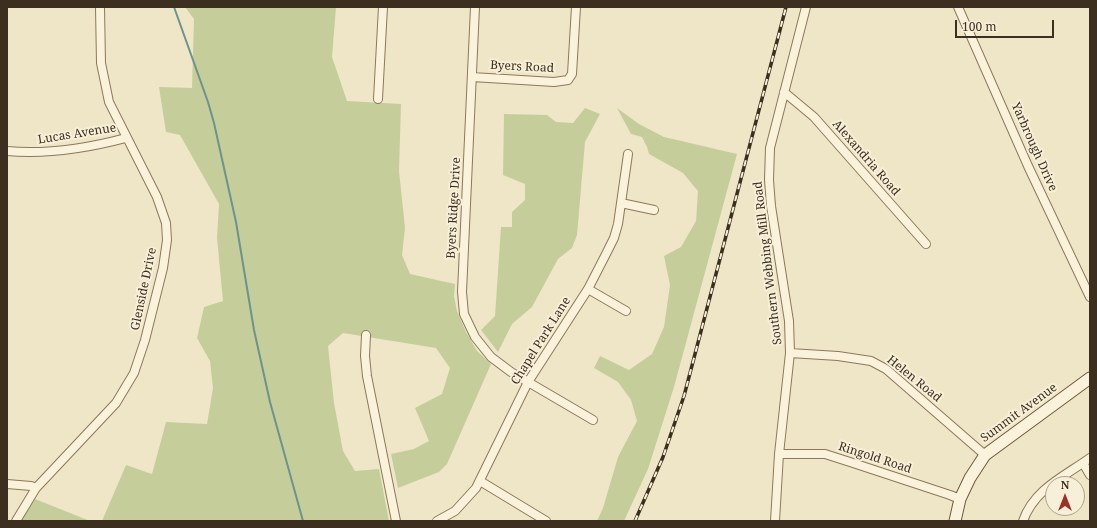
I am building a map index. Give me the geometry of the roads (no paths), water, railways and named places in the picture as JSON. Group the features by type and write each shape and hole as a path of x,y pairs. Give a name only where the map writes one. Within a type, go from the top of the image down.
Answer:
{"main road":[{"name":"Summit Avenue","path":"955,521 960,500 970,478 985,455 1090,378"}],"street":[{"name":"Glenside Drive","path":"16,521 36,488 116,403 134,373 164,268 167,240 166,223 157,197 109,102 101,63 100,7"},
{"path":"378,99 383,7"},
{"name":"Byers Ridge Drive","path":"475,7 462,292 464,314 474,337 491,357 511,372 593,420"},
{"name":"Byers Road","path":"472,76 554,82 568,80 572,74 576,7"},
{"name":"Southern Webbing Mill Road","path":"775,521 779,454 790,353 789,321 771,206 769,180 770,148 806,7"},
{"name":"Yarbrough Drive","path":"958,7 1028,166 1090,297"},
{"name":"Alexandria Road","path":"784,92 814,117 926,244"},
{"name":"Lucas Avenue","path":"7,151 45,153 106,143 126,138"},
{"name":"Chapel Park Lane","path":"436,521 455,512 472,494 480,481 528,382 588,289 614,238 618,224 628,154"},
{"path":"621,203 654,210"},
{"path":"588,289 626,311"},
{"path":"366,335 365,356 367,376 396,521"},
{"name":"Helen Road","path":"790,353 838,356 871,361 886,369 985,455"},
{"name":"Ringold Road","path":"779,454 824,454 950,495 960,500"},
{"path":"1023,521 1032,503 1043,491 1054,481 1090,458"},
{"path":"1082,463 1090,475"},
{"path":"480,481 546,521"},
{"path":"7,484 31,486 36,488"}],"waterway":[{"path":"174,7 214,123 236,222 254,330 270,402 303,521"}],"railway":[{"path":"635,521 663,457 684,396 786,7"}]}
